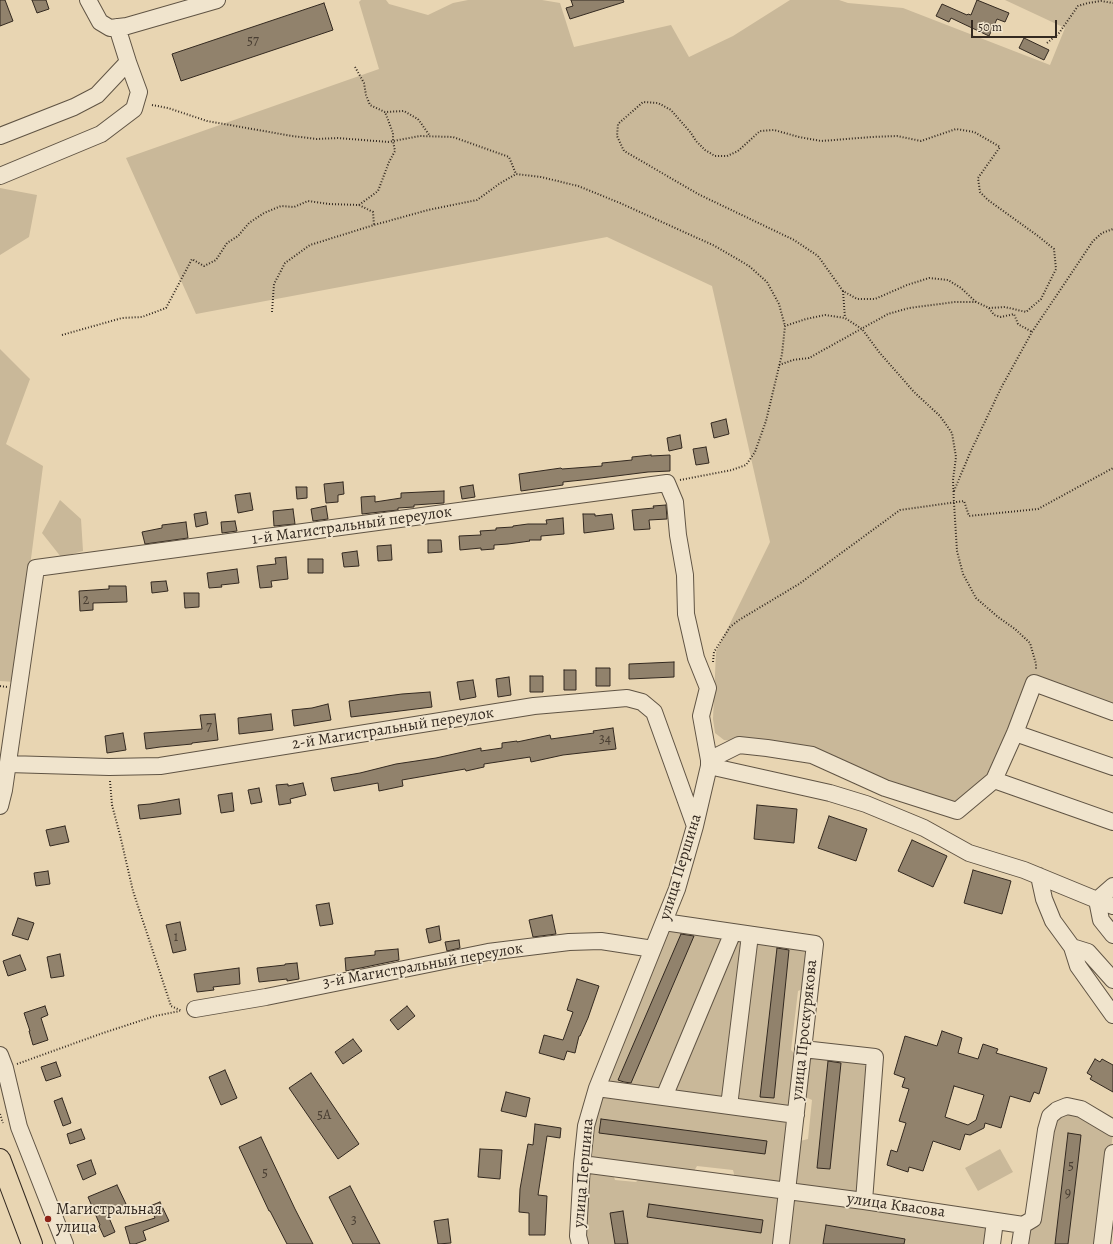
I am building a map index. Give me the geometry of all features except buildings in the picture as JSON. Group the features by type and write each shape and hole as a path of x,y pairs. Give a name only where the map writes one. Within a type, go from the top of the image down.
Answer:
{"main road":[{"path":"0,1159 32,1244"}],"street":[{"path":"88,0 100,22 110,28 127,26 217,0"},
{"path":"0,176 101,134 134,109 139,92 117,27"},
{"path":"0,136 74,107 97,95 128,62"},
{"path":"667,483 675,502 678,535 685,575 686,614 696,658 708,688"},
{"name":"1-й Магистральный переулок","path":"8,764 36,568 667,483"},
{"path":"709,763 739,745 812,755 885,788 958,811 994,780 1015,733 1034,683 1113,712"},
{"name":"улица Першина","path":"580,1244 578,1236 582,1164 586,1126 596,1088 677,889 695,826 709,763 701,716 708,688"},
{"name":"2-й Магистральный переулок","path":"8,764 109,767 160,766 534,706 627,698 642,702 654,712 695,826"},
{"path":"1015,733 1113,767"},
{"path":"709,763 830,793 866,804 924,828 969,853 1024,870 1113,906"},
{"path":"0,806 8,764"},
{"path":"994,780 1113,822"},
{"path":"1039,876 1044,899 1053,921 1072,947 1078,966 1113,1015"},
{"path":"1097,900 1113,886"},
{"path":"1097,900 1101,920 1113,934"},
{"name":"улица Проскурякова","path":"664,922 815,944 781,1244"},
{"path":"664,1097 733,932"},
{"path":"729,1106 750,935"},
{"name":"3-й Магистральный переулок","path":"188,1010 488,952 569,942 600,941 653,949"},
{"path":"1072,947 1088,952 1113,980"},
{"path":"803,1049 875,1057 864,1201"},
{"path":"2,1061 19,1127 65,1244"},
{"path":"596,1088 796,1115"},
{"path":"1020,1244 1022,1225 1033,1219 1046,1130 1050,1116 1057,1110 1067,1106 1081,1109 1113,1128"},
{"path":"1102,1244 1109,1228 1113,1153"},
{"name":"улица Квасова","path":"582,1164 864,1201 1022,1225"},
{"path":"992,1244 995,1221"}],"path":[{"path":"1047,43 1059,33 1078,6 1101,1 1113,3"},
{"path":"355,66 364,83 366,95 370,105 385,112 404,111 418,119 430,136"},
{"path":"643,102 658,103 671,110 692,133 696,141 705,150 715,156 727,156 738,151 760,130 774,130 821,141 897,136 921,141 956,129 974,132 1000,147 978,178 980,192 988,200 1054,249 1056,269 1041,299 1026,312 1005,308 989,308 976,302 961,288 948,280 929,278 875,299 857,299 843,291 818,256 794,240 700,195 624,151 617,136 618,124 643,102"},
{"path":"152,105 168,108 207,121 317,139 338,138 388,142 420,136 453,137 509,157 516,174"},
{"path":"359,205 378,191 389,162 395,151 393,133 385,112"},
{"path":"272,312 274,284 285,263 310,245 428,210 477,200 516,174 578,186 620,203 715,246 749,266 768,282 779,304 785,326 779,366 766,421 755,452 746,465 732,470 667,483"},
{"path":"62,335 122,318 142,317 166,308 192,259 204,266 216,260 227,243 238,236 249,223 264,213 281,206 294,207 308,201 329,204 359,205 373,212 374,225"},
{"path":"954,492 970,453 1001,388 1032,332 1093,241 1102,233 1113,229"},
{"path":"843,291 845,318"},
{"path":"779,366 793,360 809,358 888,314 910,308 956,302 976,302"},
{"path":"989,308 994,315 1001,318 1014,314 1018,324 1032,332"},
{"path":"785,326 825,315 845,318 862,329 879,352 914,392 940,416 952,433 956,457 954,503 957,551 963,574 976,598 1030,643 1036,664 1034,683"},
{"path":"708,688 714,652 730,627 799,584 900,510 964,501 969,516 1038,509 1113,468"},
{"path":"109,767 112,805 133,890 171,1006 188,1010"},
{"path":"2,1061 103,1033 147,1018 188,1010"}],"shaded area":[{"path":"361,0 386,0 389,4 428,15 453,3 468,0 542,0 560,3 574,47 671,25 689,57 733,36 790,0 839,0 848,3 903,8 1050,65 1065,28 1005,0 1113,0 1113,710 1032,680 990,779 959,808 739,742 724,740 715,733 713,719 716,652 770,542 712,286 607,237 196,314 126,158 379,69 359,2"},
{"path":"0,188 37,195 29,237 0,255"},
{"path":"0,349 30,379 6,444 43,466 15,682 0,681"},
{"path":"60,500 81,519 83,551 61,557 42,533"},
{"path":"666,925 730,934 662,1094 601,1086"},
{"path":"736,936 746,937 725,1101 670,1094"},
{"path":"753,938 811,947 807,987 798,991 791,1050 798,1057 792,1112 732,1104"},
{"path":"806,1052 871,1059 861,1198 790,1190 796,1142 808,1139 812,1100 801,1095"},
{"path":"599,1092 792,1117 784,1188 736,1182 733,1170 697,1166 691,1176 586,1162"},
{"path":"1068,1108 1113,1133 1099,1244 1023,1244 1048,1130"},
{"path":"1000,1149 1013,1172 978,1191 965,1168"},
{"path":"585,1167 612,1171 615,1180 636,1182 643,1175 784,1194 779,1244 583,1244"},
{"path":"790,1194 992,1223 990,1244 784,1244"}],"place":[{"name":"Магистральная улица","path":"48,1219"}]}
